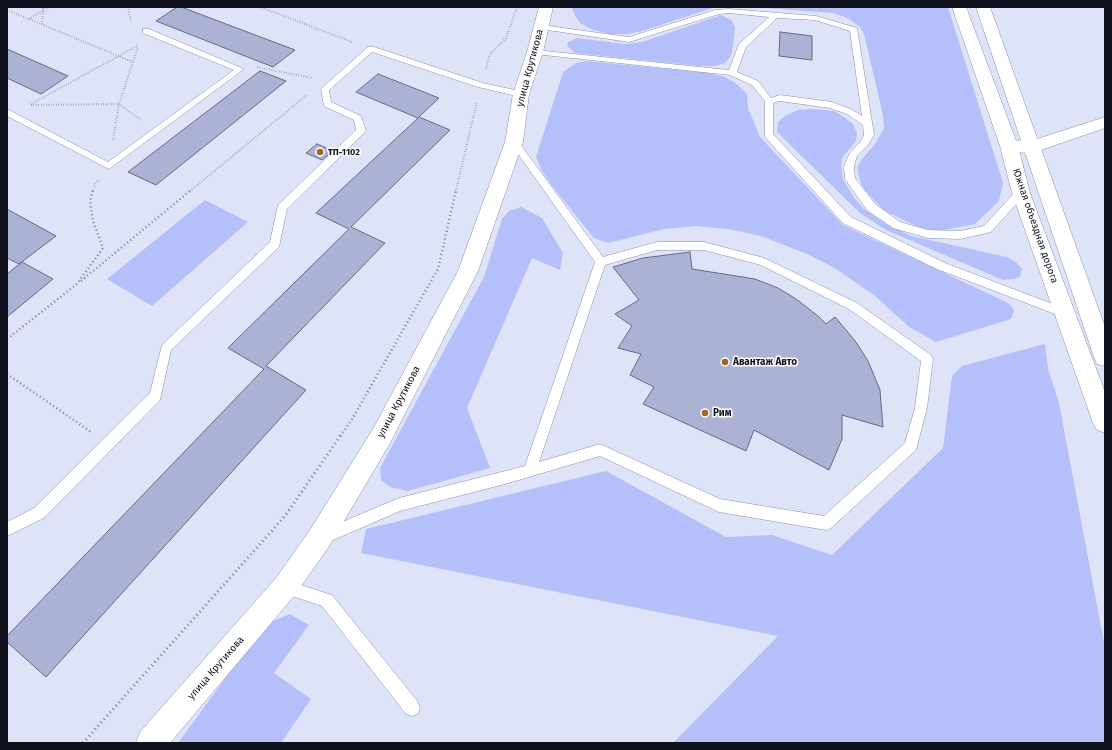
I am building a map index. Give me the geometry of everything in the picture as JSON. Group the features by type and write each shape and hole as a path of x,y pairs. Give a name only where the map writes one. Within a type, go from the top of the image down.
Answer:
{"main road":[{"name":"Южная объездная дорога","path":"959,7 1009,146 1022,193 1105,422"},
{"path":"984,7 1105,357"},
{"name":"улица Крутикова","path":"152,743 285,587 319,539 381,437 468,271 514,142 521,94 543,17"},
{"path":"1009,146 1032,147 1105,122"}],"lane":[{"path":"543,17 629,40 706,14 730,10 816,18 854,30 869,135 865,143 853,155 849,166 850,179 871,207 897,225 928,234 960,235 987,229 1022,193"},
{"path":"732,73 742,46 775,15"},
{"path":"146,32 240,69"},
{"path":"7,529 39,513 156,396 166,348 275,244 282,208 362,131 358,118 327,104 325,89 371,49 481,85 521,94"},
{"path":"534,52 732,73 755,83 769,101 768,136 847,220 941,266 1067,314"},
{"path":"7,112 109,166 240,69"},
{"path":"769,101 780,98 832,105 850,112 868,124"},
{"path":"514,142 601,262"},
{"path":"319,539 399,505 600,450 719,505 826,523 911,446 921,408 928,359 853,306 764,262 704,246 657,246 601,262"},
{"path":"530,470 601,262"},
{"path":"285,587 327,600 412,708"}],"path":[{"path":"42,24 44,7"},
{"path":"29,19 49,7"},
{"path":"77,284 103,248 93,221 90,201 95,184 109,166 119,104 138,46 146,32 132,28 128,7"},
{"path":"260,7 371,49"},
{"path":"83,743 285,516 351,421 438,269 481,85 490,54 506,38 517,7"},
{"path":"7,10 133,62"},
{"path":"138,46 28,105 119,104 156,131"},
{"path":"240,69 260,66 316,79"},
{"path":"7,339 77,284 311,91"},
{"path":"7,374 108,444"}],"shaded area":[{"path":"572,7 716,7 642,31 628,34 610,34 591,29 580,23 575,16"},
{"path":"751,7 948,7 1003,183 999,201 975,224 939,231 918,227 885,211 866,192 858,173 858,166 862,159 875,144 884,128 883,115 864,34 860,27 849,19 834,13"},
{"path":"721,15 731,20 735,27 733,46 731,56 725,63 715,66 699,66 575,53 567,46 568,42 577,38 624,44 642,42"},
{"path":"586,61 708,73 725,77 737,84 747,94 748,108 760,137 843,225 1008,303 1014,310 1011,319 936,342 909,327 874,295 833,267 807,254 761,236 728,229 697,226 664,229 608,243 594,238 552,186 542,171 536,157 563,72 576,63"},
{"path":"813,109 834,111 853,124 857,133 856,141 842,158 841,167 843,179 855,199 864,209 885,223 911,236 1007,257 1016,262 1022,269 1020,277 1003,280 886,230 860,213 777,132 778,122 785,116 798,110"},
{"path":"205,200 248,222 152,306 107,279"},
{"path":"521,207 542,218 563,253 560,270 532,258 467,408 490,468 408,491 390,487 381,480 380,468 484,277 502,219 509,211"},
{"path":"1045,344 1048,369 1059,403 1105,648 1105,743 673,743 778,636 361,553 366,529 606,471 726,537 772,535 832,555 943,448 952,376 962,366"},
{"path":"290,614 309,625 274,673 311,699 281,743 178,743 264,625"}],"building":[{"path":"177,7 181,7 295,50 273,67 156,21"},
{"path":"780,32 812,36 812,60 779,56"},
{"path":"7,49 68,76 41,94 7,78"},
{"path":"260,71 286,81 156,185 128,172"},
{"path":"378,74 439,98 419,117 450,130 351,227 385,243 266,366 306,390 46,677 7,642 7,636 264,369 228,348 349,229 316,213 418,118 356,92"},
{"name":"ТП-1102","path":"317,144 333,151 322,160 306,153"},
{"path":"7,209 56,236 19,264 7,258"},
{"path":"690,252 692,269 755,279 778,288 796,299 826,324 835,317 856,342 868,361 880,390 883,427 842,415 842,439 829,470 754,430 746,451 643,404 654,387 630,375 641,354 618,348 632,326 615,314 639,300 613,267 643,258"},
{"path":"22,262 53,279 7,317 7,274"}],"place":[{"name":"ТП-1102","path":"320,152"},
{"name":"Авантаж Авто","path":"725,362"},
{"name":"Рим","path":"705,413"}]}
